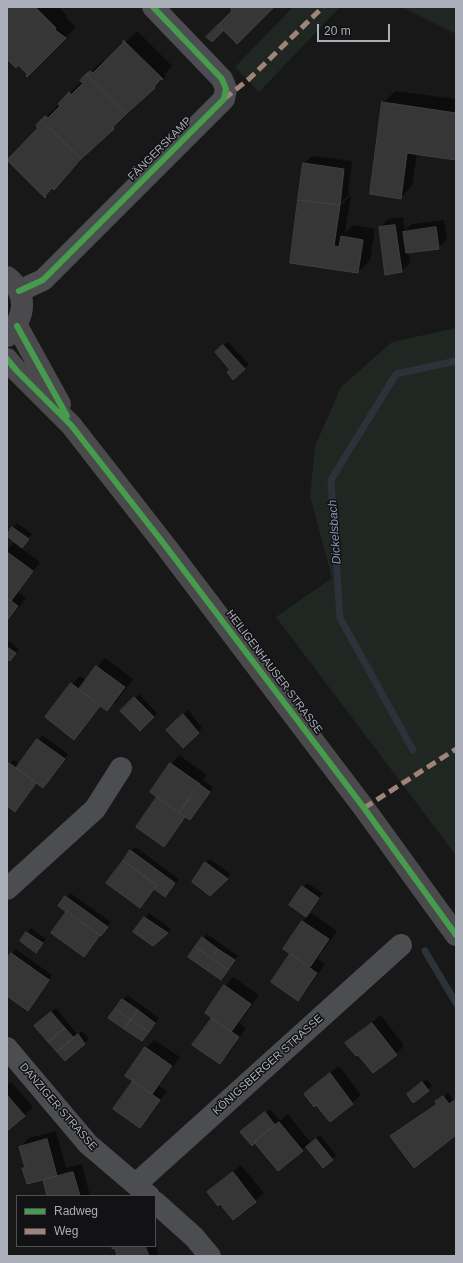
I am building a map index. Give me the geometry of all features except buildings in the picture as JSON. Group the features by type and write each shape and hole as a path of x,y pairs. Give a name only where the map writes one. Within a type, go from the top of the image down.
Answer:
{"main road":[{"path":"12,331 21,315 22,303 13,284"},
{"name":"HEILIGENHAUSER STRASSE","path":"12,331 71,425 245,648 456,935"},
{"name":"HEILIGENHAUSER STRASSE","path":"7,359 71,425"}],"street":[{"name":"FÄNGERSKAMP","path":"13,284 43,280 224,99 226,88 222,79 153,7"},
{"path":"7,889 95,809 121,768"},
{"name":"KÖNIGSBERGER STRASSE","path":"142,1190 401,945"},
{"name":"DANZIGER STRASSE","path":"7,1048 88,1144 142,1190"},
{"path":"156,1203 194,1237 210,1256"}],"shaded area":[{"path":"293,7 340,7 259,92 235,67"},
{"path":"402,7 456,7 456,34"},
{"path":"456,328 455,854 276,617 332,578 310,496 315,446 341,387 392,342"}],"waterway":[{"name":"Dickelsbach","path":"413,750 340,618 331,480 396,374 456,361"},
{"name":"Dickelsbach","path":"425,951 456,1003"}],"marked path":[{"path":"224,99 249,79 323,7"},
{"path":"364,808 456,749"}],"cycle path":[{"path":"19,291 43,280 224,99 226,89 222,79 153,7"},
{"path":"17,326 67,416"},
{"path":"7,359 71,425 164,544 364,808 456,935"}]}
